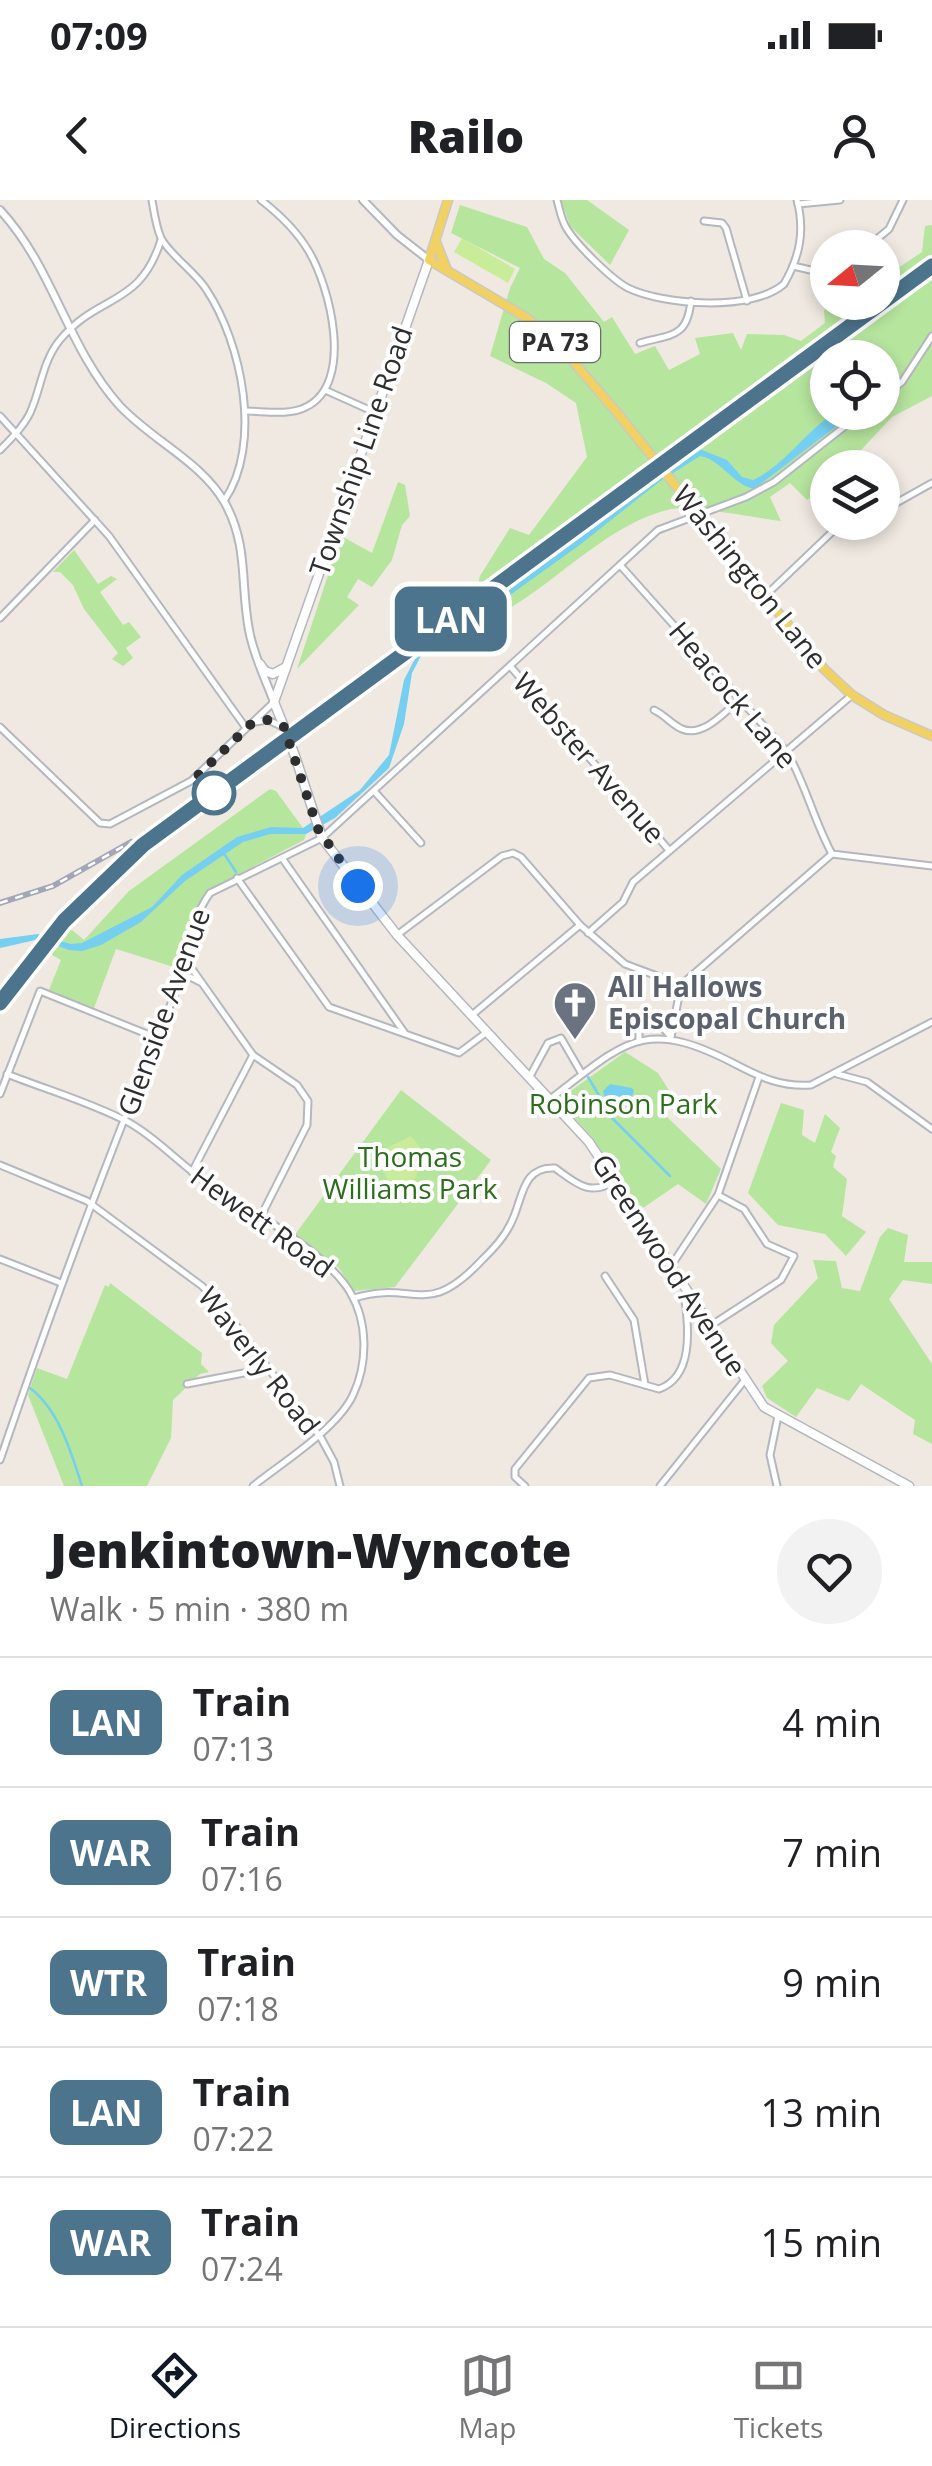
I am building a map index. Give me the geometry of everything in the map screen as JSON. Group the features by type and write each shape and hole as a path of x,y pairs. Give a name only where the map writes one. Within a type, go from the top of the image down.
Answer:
{"main road":[{"name":"Township Line Road","path":"274,702 448,200"},
{"path":"435,237 446,270"},
{"name":"Washington Lane","path":"428,260 526,318 559,345 805,649 852,695 884,716 932,736"},
{"path":"260,664 273,674 286,665"},
{"name":"Greenwood Avenue","path":"274,702 320,834 397,935 589,1142 764,1407 910,1486"}],"street":[{"path":"152,200 161,240 190,269 218,308 238,360 245,411 240,460 224,502"},
{"path":"245,411 301,409 325,390 334,342 324,286 301,239 261,200"},
{"name":"Washington Lane","path":"363,200 396,235 428,260"},
{"path":"557,200 570,233 620,283 638,292 720,304 747,301 780,288 793,266 802,234 797,202 840,200"},
{"path":"889,230 903,200"},
{"path":"0,210 42,268 70,330 104,388 122,408 206,478 224,502 244,556 248,626 274,702 191,782 110,824 100,823 0,727"},
{"path":"704,221 726,228 747,301"},
{"path":"0,450 31,412 48,358 70,330 90,313 141,282 161,240"},
{"path":"793,266 810,272"},
{"path":"640,343 682,330 688,323 691,301"},
{"path":"900,384 932,336"},
{"path":"325,390 374,412"},
{"path":"0,416 95,520 246,728"},
{"name":"Glenside Avenue","path":"0,1460 90,1204 179,980 207,897 320,834 374,791 665,526 746,497 774,482 840,430"},
{"path":"900,500 932,483"},
{"path":"0,618 95,520"},
{"path":"765,596 824,540"},
{"name":"Heacock Lane","path":"620,564 786,752 804,782 814,821 832,854"},
{"name":"Webster Avenue","path":"510,666 668,850"},
{"path":"588,933 623,902 633,882 668,850 852,695"},
{"path":"654,710 680,728 695,730 740,699"},
{"path":"252,723 268,720 284,727"},
{"path":"374,791 420,843"},
{"path":"397,935 502,856 513,853 522,858 580,926 624,964 682,985"},
{"path":"671,1037 682,985 832,854 932,866"},
{"path":"282,858 404,1033"},
{"path":"237,878 329,1007 458,1053 487,1032"},
{"path":"472,1014 580,926"},
{"path":"185,959 253,1055 302,1090 310,1112 308,1125 260,1218"},
{"path":"179,980 190,976 202,983"},
{"path":"0,1094 40,991 156,1038"},
{"path":"638,1041 639,1026 650,1020 659,1023 671,1037"},
{"path":"549,1100 608,1055 638,1041 671,1037 700,1045 760,1077 793,1086 811,1085 932,1022"},
{"path":"529,1078 548,1042 561,1038 582,1074"},
{"path":"192,1172 253,1055"},
{"path":"834,1073 867,1082 932,1129"},
{"name":"Hewett Road","path":"7,1074 124,1120 326,1264 354,1298 364,1335 360,1374 345,1409 253,1486"},
{"path":"671,1266 718,1195 760,1077"},
{"name":"Waverly Road","path":"0,1165 90,1204 202,1286 318,1434 334,1462 340,1486"},
{"path":"354,1298 372,1292 422,1296 451,1290 498,1243 514,1216 526,1181 535,1171 555,1168 592,1190 615,1182"},
{"path":"710,1326 780,1280 794,1256 767,1244 744,1209 718,1195"},
{"path":"0,1259 61,1284"},
{"path":"605,1276 634,1320 645,1384"},
{"path":"525,1486 515,1478 514,1468 588,1378 612,1375 663,1388 678,1373 688,1343 688,1294"},
{"path":"187,1384 254,1370 263,1364"},
{"path":"660,1486 744,1381"},
{"path":"776,1486 770,1455 778,1416"}],"green space":[{"path":"561,200 587,200 629,230 610,265 570,226"},
{"path":"460,205 527,227 544,259 565,273 604,322 612,317 635,354 655,346 669,370 700,354 695,338 733,333 741,350 747,334 784,335 801,341 825,320 900,320 900,267 922,252 925,226 932,225 932,396 900,413 900,340 810,340 810,430 880,430 861,450 810,450 810,498 807,500 790,483 770,497 781,521 680,508 649,516 606,539 505,611 503,626 464,640 480,576 510,528 529,535 587,457 576,403 546,383 490,356 510,288 520,268 451,233"},
{"path":"462,238 515,269 508,283 454,252"},
{"path":"398,482 405,485 410,516 402,525 392,560 372,587 358,579 347,597 359,605 297,669 341,536 372,553"},
{"path":"74,550 98,584 111,576 117,579 100,592 123,625 129,622 141,637 126,648 133,658 123,666 112,659 118,653 84,609 73,585 60,572 53,572"},
{"path":"270,789 276,791 303,828 304,840 205,892 177,968 116,949 94,1008 49,990 61,960 45,951 66,925 84,940 129,891"},
{"name":"Robinson Park","path":"625,1052 658,1073 672,1095 664,1114 721,1169 706,1204 678,1184 640,1210 593,1138 558,1100"},
{"name":"Thomas Williams Park","path":"401,1090 491,1160 395,1287 354,1291 339,1268 294,1236"},
{"path":"781,1103 804,1110 802,1135 815,1143 825,1114 840,1128 831,1152 836,1156 833,1167 847,1179 842,1216 866,1232 846,1256 825,1234 778,1225 748,1193"},
{"path":"411,1136 424,1152 415,1179 394,1188 378,1165 381,1151"},
{"path":"888,1228 908,1235 904,1262 932,1262 932,1284 903,1280 889,1299 932,1364 932,1444 913,1434 915,1420 861,1384 849,1401 817,1388 796,1417 767,1398 762,1386 788,1361 771,1343 774,1325 818,1278 813,1260 836,1261 842,1288 860,1291 880,1237"},
{"path":"110,1283 202,1353 201,1364 209,1372 200,1374 173,1400 171,1438 147,1486 64,1486 28,1395 37,1368 67,1379 105,1285 109,1287"}],"water":[{"path":"813,430 831,430 754,489 700,456 659,482 463,629 422,654 412,673 404,724 389,768 335,818 306,834 270,834 243,842 185,881 141,922 101,945 69,950 40,939 0,948 0,939 38,934 71,944 82,943 152,907 182,875 237,837 271,827 303,828 360,790 389,755 404,680 419,651 521,581 697,448 727,460 742,477 753,480 775,466"},
{"path":"610,1084 632,1088 630,1101 634,1108 620,1116 607,1105 603,1091"}],"waterway":[{"path":"223,852 236,872"},
{"path":"588,1077 613,1119 670,1176"},
{"path":"30,1388 56,1420 82,1486"}],"railway":[{"path":"0,1002 64,921 143,845 932,266"},
{"path":"0,903 53,886 131,842"}],"train":[{"name":"LAN","path":"0,1003 64,921 143,845 932,266"}],"place":[{"name":"All Hallows Episcopal Church","path":"575,1041"}],"route":[{"path":"214,793 191,782 252,723 268,720 284,727 322,838 358,886"}]}
